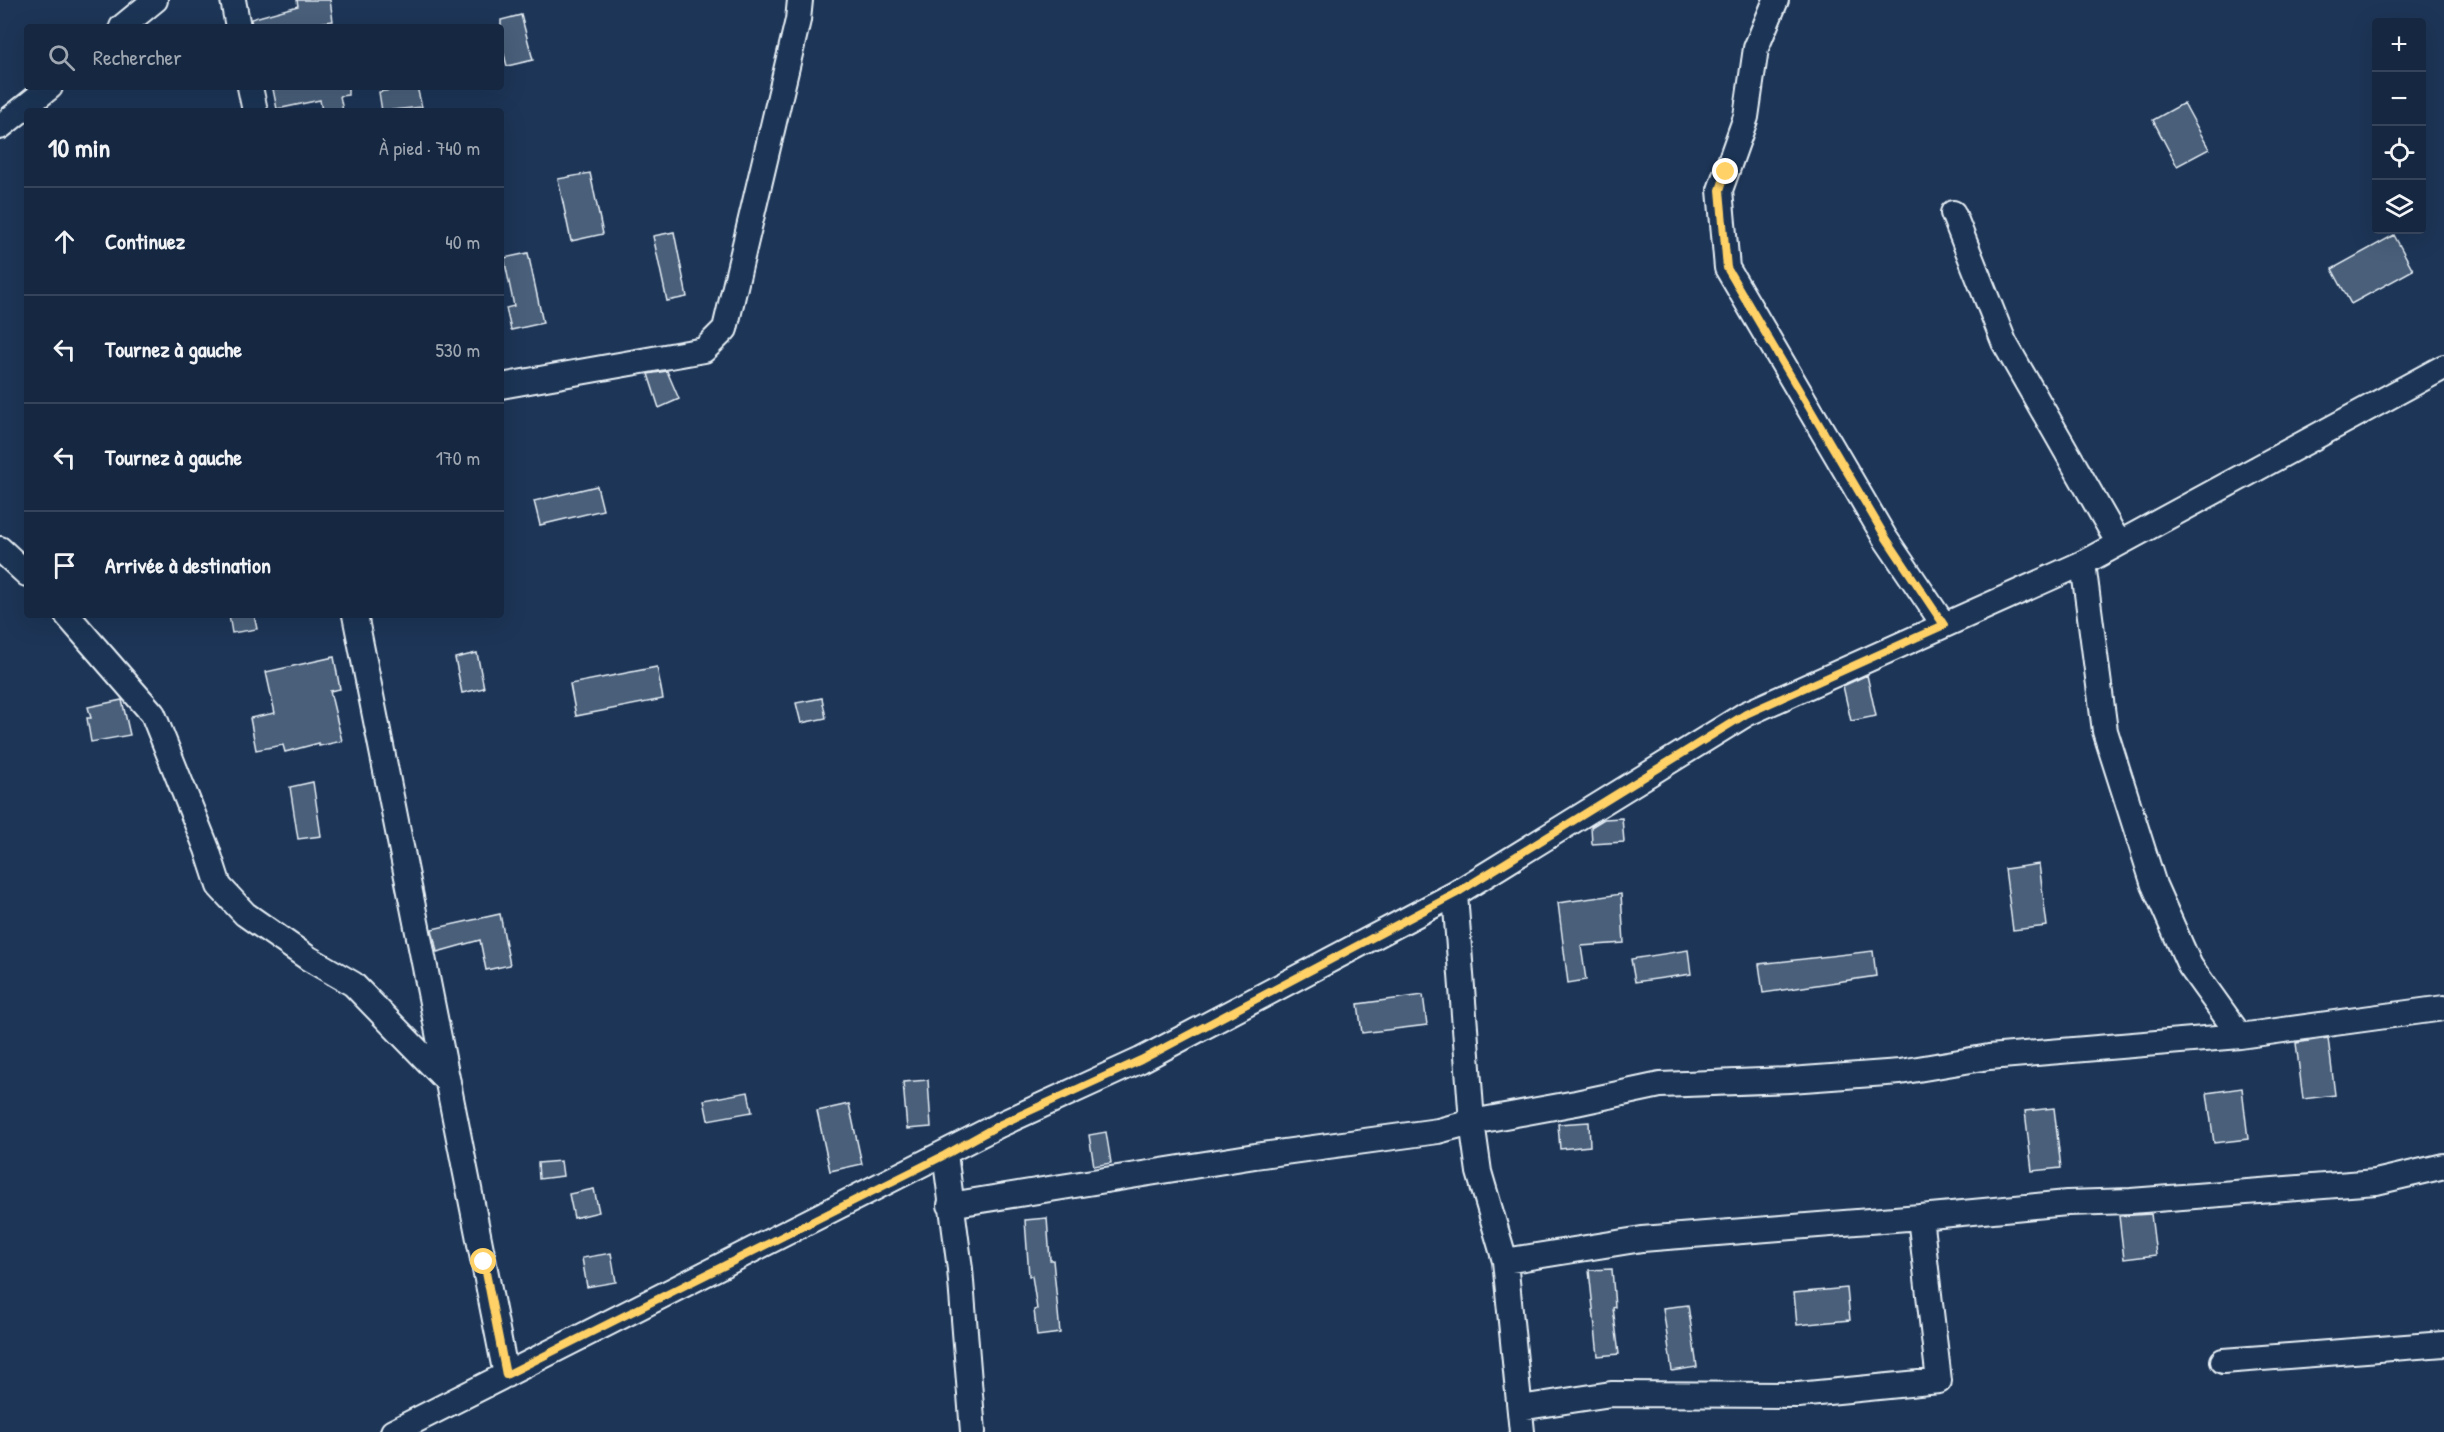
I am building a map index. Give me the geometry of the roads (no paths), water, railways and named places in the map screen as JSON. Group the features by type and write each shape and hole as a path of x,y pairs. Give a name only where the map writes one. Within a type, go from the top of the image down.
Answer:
{"street":[{"path":"126,24 155,0"},
{"path":"233,0 237,24"},
{"path":"504,385 704,350 725,329 796,31 800,0"},
{"path":"1776,0 1756,48 1746,117 1720,190 1727,268 1886,538 1944,625"},
{"path":"0,127 46,90"},
{"path":"251,90 254,108"},
{"path":"1953,213 2004,342 2118,543"},
{"path":"393,1432 945,1155 999,1125 1141,1060 1455,894 1746,714 2083,563 2444,367"},
{"path":"0,549 24,571"},
{"path":"2083,563 2105,731 2154,885 2190,966 2240,1036"},
{"path":"70,618 153,714 207,849 219,886 245,914 308,958 354,984 448,1082"},
{"path":"356,618 506,1375"},
{"path":"1455,894 1472,1122 1479,1172 1505,1261 1521,1420 1611,1394 1798,1395 1939,1381 1920,1217"},
{"path":"950,1205 1255,1155 1438,1131 1472,1122 1660,1085 1790,1080 1900,1072 1989,1057 2240,1036 2444,1008"},
{"path":"945,1155 960,1269 972,1432"},
{"path":"1505,1261 1642,1239 2067,1203 2131,1201 2376,1182 2444,1166"},
{"path":"2223,1361 2444,1344"}]}
